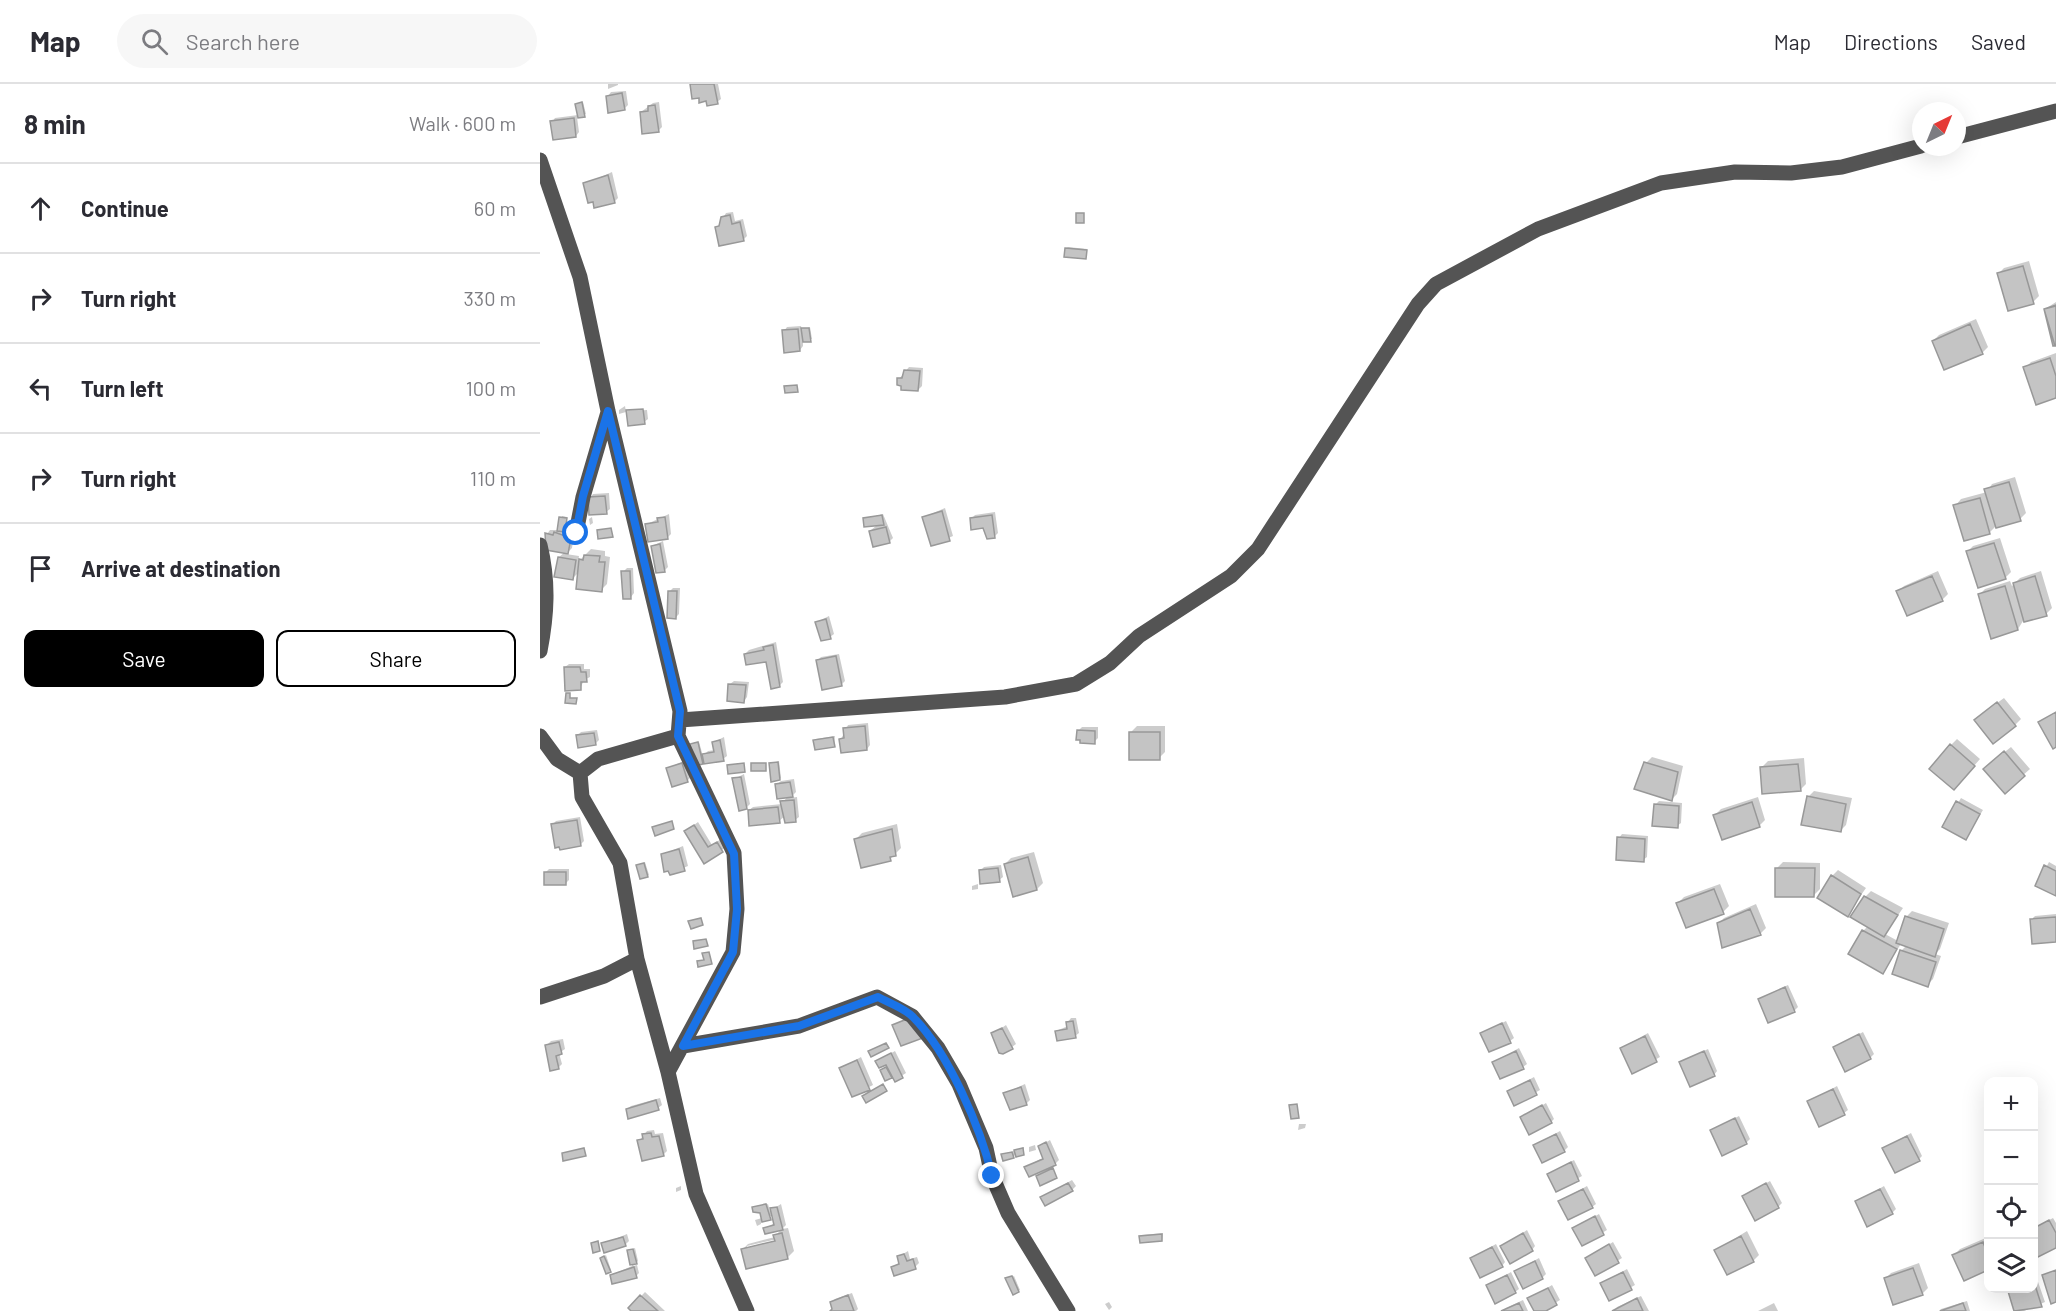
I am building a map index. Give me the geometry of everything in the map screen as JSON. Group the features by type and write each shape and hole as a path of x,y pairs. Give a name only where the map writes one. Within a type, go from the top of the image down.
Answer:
{"street":[{"path":"1966,134 2056,111"},
{"path":"680,720 1005,697 1076,684 1110,663 1139,636 1231,576 1258,549 1418,304 1436,284 1538,229 1662,183 1735,172 1791,173 1842,167 1912,148"},
{"path":"540,160 580,277 608,411 680,711 678,736 734,854 737,909 733,952 668,1072"},
{"path":"576,533 583,496 608,411"},
{"path":"540,545 547,582 547,615 540,651"},
{"path":"540,736 547,749 557,759 580,773"},
{"path":"580,773 597,759 678,736"},
{"path":"580,773 582,797 620,863 637,959 668,1072 696,1194 748,1310"},
{"path":"540,997 604,976 637,959"},
{"path":"683,1046 799,1026 878,997 912,1016 938,1048 959,1084 986,1148 992,1176 1008,1213 1068,1311"}],"building":[{"path":"690,84 714,84 718,104 707,106 706,101 699,103 699,98 692,99"},
{"path":"622,93 625,110 608,113 606,96"},
{"path":"582,102 585,117 578,118 575,104"},
{"path":"655,105 659,132 642,134 640,112 648,111 648,106"},
{"path":"574,118 576,137 553,140 550,121"},
{"path":"608,175 615,203 594,208 593,202 588,203 583,183"},
{"path":"1076,213 1084,213 1084,223 1076,223"},
{"path":"730,215 732,224 740,222 744,241 719,246 715,227 719,226 721,217"},
{"path":"1065,248 1087,250 1086,259 1064,257"},
{"path":"2023,266 2034,304 2008,311 1997,273"},
{"path":"2056,305 2056,346 2055,346 2044,309"},
{"path":"2056,306 2056,345 2053,346 2044,309"},
{"path":"1970,324 1983,354 1944,370 1932,341"},
{"path":"801,328 809,328 811,342 803,342"},
{"path":"798,329 800,351 784,353 782,330"},
{"path":"2050,358 2056,376 2056,398 2036,405 2023,367"},
{"path":"904,370 920,371 918,391 901,390 901,386 897,385 897,378 902,378"},
{"path":"797,385 798,392 785,393 784,386"},
{"path":"643,409 645,424 628,426 626,410"},
{"path":"2009,482 2021,521 1996,528 1984,489"},
{"path":"605,496 607,514 589,515 588,497"},
{"path":"1980,498 1990,534 1964,541 1953,505"},
{"path":"942,511 950,541 931,546 922,517"},
{"path":"882,515 884,525 864,527 863,518"},
{"path":"992,515 995,538 987,539 983,528 971,530 970,518"},
{"path":"559,517 567,518 565,532 557,531"},
{"path":"665,517 668,539 648,542 645,524 658,522 657,518"},
{"path":"886,527 890,543 873,547 869,531"},
{"path":"611,528 613,537 598,539 597,530"},
{"path":"554,532 571,538 568,554 546,550 545,533 553,535"},
{"path":"1994,543 2006,579 1978,588 1966,551"},
{"path":"660,544 665,572 656,573 651,546"},
{"path":"584,555 600,556 599,562 605,562 602,592 576,589 579,559 583,560"},
{"path":"558,557 576,560 573,580 554,577"},
{"path":"621,571 630,571 631,599 623,599"},
{"path":"1932,576 1943,601 1907,616 1896,591"},
{"path":"2035,576 2047,616 2024,622 2013,583"},
{"path":"2005,586 2018,630 1991,639 1978,594"},
{"path":"668,591 677,591 676,619 667,618"},
{"path":"826,619 831,639 821,641 815,622"},
{"path":"773,645 780,687 771,689 766,662 746,665 744,654 764,650 763,647"},
{"path":"836,656 842,686 822,690 816,660"},
{"path":"564,667 580,667 581,672 586,672 587,682 581,682 581,690 565,691"},
{"path":"728,684 746,685 744,703 727,701"},
{"path":"566,693 570,693 570,698 577,698 576,704 565,703"},
{"path":"1997,702 2016,726 1993,744 1974,720"},
{"path":"2056,712 2056,747 2053,749 2038,722"},
{"path":"865,726 867,750 841,753 839,739 844,738 843,728"},
{"path":"1077,730 1095,731 1095,744 1080,743 1080,740 1076,740"},
{"path":"1129,732 1160,732 1160,760 1129,760"},
{"path":"594,733 596,745 578,748 576,735"},
{"path":"833,737 835,747 815,750 813,740"},
{"path":"720,740 724,761 704,764 702,754 714,752 712,742"},
{"path":"698,742 703,764 695,766 690,744"},
{"path":"1950,744 1975,766 1954,790 1929,769"},
{"path":"2004,751 2025,776 2005,794 1983,769"},
{"path":"778,762 780,780 771,782 769,763"},
{"path":"1644,762 1678,772 1672,801 1634,789"},
{"path":"682,763 688,782 672,787 666,768"},
{"path":"744,763 745,772 728,774 727,765"},
{"path":"751,763 766,763 766,771 751,771"},
{"path":"1798,764 1801,791 1762,794 1760,767"},
{"path":"741,777 747,809 739,811 732,778"},
{"path":"790,782 793,797 777,799 775,784"},
{"path":"1807,796 1846,804 1841,832 1801,825"},
{"path":"794,800 796,822 785,823 780,801"},
{"path":"1956,801 1980,814 1966,840 1942,827"},
{"path":"1752,802 1760,827 1722,840 1713,815"},
{"path":"1654,804 1679,806 1678,828 1652,826"},
{"path":"778,807 780,823 749,826 748,810"},
{"path":"577,820 581,846 560,850 559,847 555,848 551,824"},
{"path":"672,821 674,829 655,836 652,827"},
{"path":"694,825 708,847 717,842 723,852 704,864 684,831"},
{"path":"892,829 896,856 890,857 891,861 861,868 854,839"},
{"path":"1617,837 1645,839 1644,862 1616,860"},
{"path":"679,849 685,871 670,875 668,871 664,872 661,854"},
{"path":"1028,857 1037,890 1013,897 1004,864"},
{"path":"644,863 648,877 640,879 636,865"},
{"path":"2044,865 2056,871 2056,896 2035,886"},
{"path":"998,868 1000,882 980,884 979,870"},
{"path":"1775,868 1815,868 1814,897 1775,897"},
{"path":"544,872 566,872 566,885 544,885"},
{"path":"1831,875 1861,894 1848,917 1817,898"},
{"path":"1714,889 1724,914 1686,928 1676,903"},
{"path":"1864,896 1898,915 1884,937 1850,917"},
{"path":"1750,909 1761,935 1722,948 1717,923"},
{"path":"1905,916 1944,929 1935,957 1896,943"},
{"path":"2056,917 2056,942 2032,944 2030,919"},
{"path":"701,918 703,925 691,929 688,921"},
{"path":"1862,930 1897,949 1883,974 1848,954"},
{"path":"706,939 708,946 694,949 693,941"},
{"path":"1900,950 1936,962 1928,987 1892,974"},
{"path":"709,952 712,964 698,967 697,961 704,960 702,953"},
{"path":"1785,987 1795,1012 1768,1023 1758,999"},
{"path":"907,1019 923,1038 901,1046 892,1025"},
{"path":"1073,1021 1076,1038 1057,1041 1055,1031 1067,1029 1066,1022"},
{"path":"1502,1023 1511,1043 1489,1052 1480,1033"},
{"path":"1002,1028 1013,1049 1003,1054 999,1053 991,1033"},
{"path":"1859,1034 1871,1059 1845,1072 1833,1047"},
{"path":"1645,1036 1657,1062 1632,1074 1620,1048"},
{"path":"559,1042 562,1054 556,1056 559,1069 550,1071 545,1045"},
{"path":"886,1043 889,1048 871,1057 868,1051"},
{"path":"1516,1051 1524,1069 1500,1079 1492,1062"},
{"path":"1704,1051 1715,1076 1690,1087 1679,1062"},
{"path":"891,1053 903,1078 895,1082 886,1065 879,1068 875,1061"},
{"path":"857,1060 870,1090 852,1097 839,1068"},
{"path":"886,1067 892,1078 885,1081 880,1070"},
{"path":"1530,1080 1537,1095 1514,1106 1507,1091"},
{"path":"883,1084 887,1091 866,1103 862,1096"},
{"path":"1021,1087 1027,1105 1010,1110 1003,1093"},
{"path":"1833,1089 1845,1115 1819,1127 1807,1101"},
{"path":"656,1100 659,1110 628,1119 626,1109"},
{"path":"1297,1104 1299,1118 1291,1119 1289,1105"},
{"path":"1542,1105 1552,1123 1529,1135 1520,1117"},
{"path":"1735,1118 1747,1144 1722,1156 1710,1130"},
{"path":"651,1133 652,1137 659,1136 664,1156 642,1161 637,1140 643,1139 642,1134"},
{"path":"1556,1134 1565,1152 1542,1163 1533,1145"},
{"path":"1907,1136 1920,1161 1895,1173 1882,1148"},
{"path":"1046,1142 1056,1165 1029,1177 1024,1167 1043,1159 1038,1146"},
{"path":"584,1148 586,1156 563,1161 562,1153"},
{"path":"1023,1148 1024,1155 1016,1157 1014,1150"},
{"path":"1012,1152 1014,1158 1003,1161 1001,1154"},
{"path":"1571,1162 1579,1181 1556,1192 1547,1174"},
{"path":"1053,1168 1057,1178 1040,1186 1036,1176"},
{"path":"1068,1183 1073,1191 1045,1206 1040,1197"},
{"path":"1766,1183 1779,1208 1755,1221 1742,1196"},
{"path":"1583,1189 1593,1208 1568,1220 1558,1201"},
{"path":"1880,1189 1893,1214 1867,1227 1855,1201"},
{"path":"766,1204 771,1220 762,1222 760,1213 753,1212 752,1207"},
{"path":"777,1207 783,1230 765,1234 763,1228 774,1225 770,1208"},
{"path":"1595,1216 1604,1235 1582,1246 1572,1228"},
{"path":"2049,1220 2056,1233 2056,1248 2038,1257 2038,1239 2038,1226"},
{"path":"782,1233 788,1259 746,1269 741,1249 775,1241 773,1235"},
{"path":"1523,1233 1533,1251 1510,1264 1500,1246"},
{"path":"1162,1234 1162,1241 1140,1243 1139,1236"},
{"path":"1741,1236 1754,1262 1727,1275 1714,1250"},
{"path":"623,1237 626,1246 604,1253 601,1243"},
{"path":"598,1241 600,1251 593,1253 591,1243"},
{"path":"1983,1242 1984,1272 1964,1281 1952,1255"},
{"path":"1609,1244 1619,1263 1595,1276 1585,1258"},
{"path":"1492,1247 1503,1267 1480,1278 1470,1258"},
{"path":"633,1249 637,1264 630,1265 627,1250"},
{"path":"904,1254 907,1261 913,1259 916,1269 894,1276 891,1267 899,1264 897,1256"},
{"path":"604,1256 611,1272 606,1274 600,1258"},
{"path":"1535,1261 1543,1279 1523,1289 1514,1271"},
{"path":"634,1267 637,1278 612,1284 610,1275"},
{"path":"1913,1268 1923,1295 1893,1305 1884,1278"},
{"path":"2056,1270 2056,1302 2051,1304 2042,1275"},
{"path":"1623,1272 1632,1290 1609,1301 1600,1283"},
{"path":"1507,1275 1516,1293 1495,1304 1486,1285"},
{"path":"1012,1276 1019,1292 1013,1295 1005,1278"},
{"path":"1548,1288 1557,1305 1546,1311 1534,1311 1527,1298"},
{"path":"2009,1293 2038,1293 2042,1307 2014,1311"},
{"path":"640,1295 658,1311 631,1311 628,1308"},
{"path":"848,1295 854,1311 830,1311 832,1309 830,1302"},
{"path":"1637,1298 1643,1311 1612,1311"},
{"path":"1519,1303 1523,1311 1501,1311"},
{"path":"1963,1303 1966,1311 1940,1311"}],"route":[{"path":"576,533 583,496 608,411 680,711 678,736 734,854 737,909 733,952 683,1046 799,1026 878,997 912,1016 938,1048 959,1084 973,1123 986,1148 992,1176"}]}
